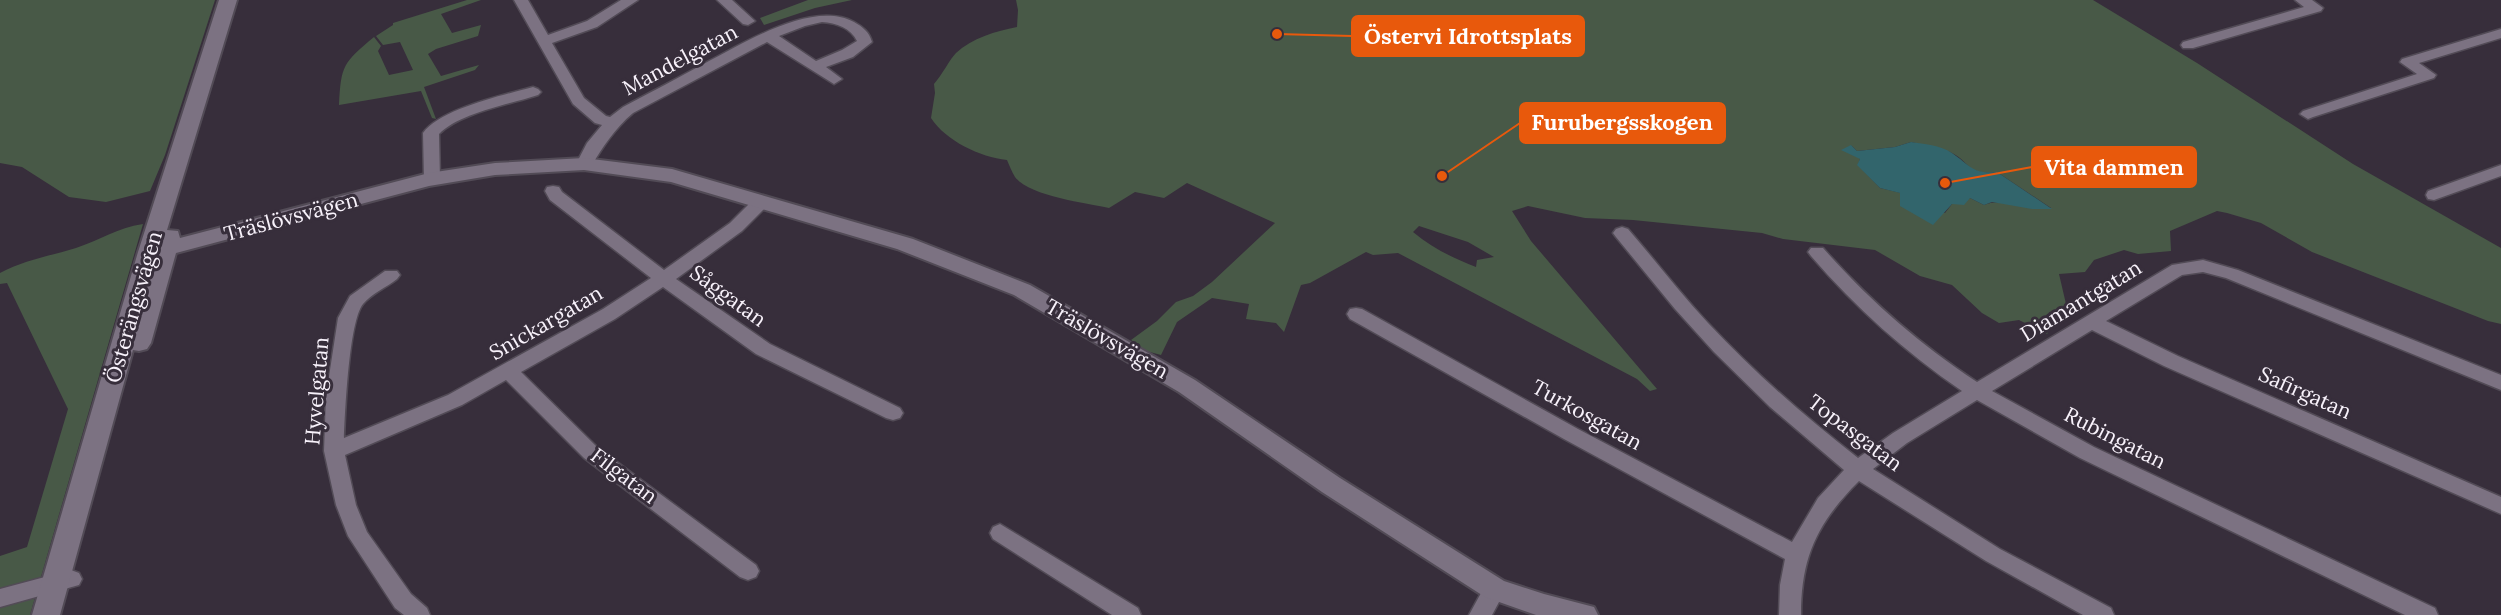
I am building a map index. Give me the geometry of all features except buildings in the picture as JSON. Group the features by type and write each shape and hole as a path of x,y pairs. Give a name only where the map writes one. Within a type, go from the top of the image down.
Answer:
{"street":[{"name":"Österängsvägen","path":"46,615 63,581 228,0"},
{"name":"Österängsvägen","path":"158,250 237,0"},
{"path":"521,0 578,101 601,120 613,122 593,147 584,164"},
{"path":"543,41 592,24 632,0"},
{"path":"724,0 748,21"},
{"path":"2188,45 2316,8 2302,0"},
{"name":"Mandelgatan","path":"613,122 628,110 793,24 837,18 848,23 864,37 865,42 859,48 830,62 814,66"},
{"path":"2308,114 2428,75 2408,62 2501,33"},
{"name":"Mandelgatan","path":"768,36 834,79"},
{"path":"432,180 431,133 433,128 448,120 533,92"},
{"name":"Träslövsvägen","path":"158,250 432,180 495,169 584,164 672,176 904,244 1022,290 1187,386 1331,485 1495,589 1544,606 1584,615"},
{"path":"2434,195 2501,171"},
{"name":"Såggatan","path":"553,191 556,196 704,309 763,349 893,413"},
{"name":"Snickargatan","path":"334,451 456,400 609,314 665,278 736,227 761,202"},
{"name":"Topasgatan","path":"1623,233 1701,327 1780,405 1857,469 1993,555 2103,615"},
{"name":"Rubingatan","path":"1817,252 1839,280 1865,306 1896,333 1974,392 2118,468 2427,615"},
{"name":"Diamantgatan","path":"1790,615 1792,579 1797,555 1809,529 1832,495 1857,469 1900,438 2178,269 2203,266 2232,274 2501,383"},
{"name":"Hyvelgatan","path":"391,275 356,300 347,318 336,396 334,451 346,505 358,536 404,601 419,615"},
{"name":"Turkosgatan","path":"1356,314 1611,456 1797,555"},
{"name":"Safirgatan","path":"2091,322 2171,361 2501,506"},
{"name":"Filgatan","path":"508,371 591,453 748,571"},
{"path":"1000,533 1130,615"},
{"name":"Österängsvägen","path":"60,615 63,581"},
{"path":"0,598 63,581"},
{"path":"1480,615 1495,589"}],"green space":[{"path":"0,0 215,0 165,155 150,191 106,202 69,197 22,167 0,163"},
{"path":"467,0 481,0 441,14 452,33 481,25 478,36 436,49 428,54 441,76 479,65 475,70 424,87 436,119 432,118 421,91 339,105 341,81 346,66 350,59 374,37 381,46 378,51 389,75 413,70 400,42 383,45 376,36 393,23"},
{"path":"808,0 852,0 815,8 764,25 760,18"},
{"path":"1016,0 2093,0 2197,63 2353,164 2501,248 2501,324 2488,321 2312,252 2261,223 2217,211 2170,231 2171,251 2138,254 2124,250 2094,260 2085,272 2059,274 2066,304 2047,334 2019,320 1999,323 1982,313 1952,285 1920,276 1875,250 1783,239 1762,233 1633,220 1585,218 1528,206 1512,211 1531,241 1657,389 1650,391 1637,379 1398,253 1373,255 1366,252 1310,283 1301,285 1284,332 1276,323 1246,319 1249,304 1212,298 1177,322 1161,355 1146,351 1131,340 1157,321 1176,302 1193,296 1212,282 1275,223 1187,183 1164,198 1135,192 1109,208 1059,198 1022,184 1015,177 1007,160 975,151 945,134 931,118 934,84 954,56 969,43 1017,27","holes":["1911,142 1950,152 1973,170 1997,172 2051,208 2000,202 1984,205 1970,198 1952,204 1945,213 1901,193 1880,188 1858,165 1860,159 1851,145 1857,151 1895,147","1419,226 1468,242 1494,257 1477,260 1476,267 1467,264 1420,238 1413,232"]},
{"path":"143,224 30,615 0,615 0,556 27,547 68,409 7,283 0,284 0,273 28,261 76,248 117,231"}],"water":[{"path":"1911,142 1947,150 1982,172 1997,172 2052,209 2032,209 1992,202 1984,205 1970,198 1964,205 1952,204 1933,225 1900,206 1900,193 1880,188 1857,165 1860,159 1841,150 1851,145 1857,151 1895,147"}],"place":[{"name":"Östervi Idrottsplats","path":"1277,34"},
{"name":"Furubergsskogen","path":"1442,176"},
{"name":"Vita dammen","path":"1945,183"}]}
